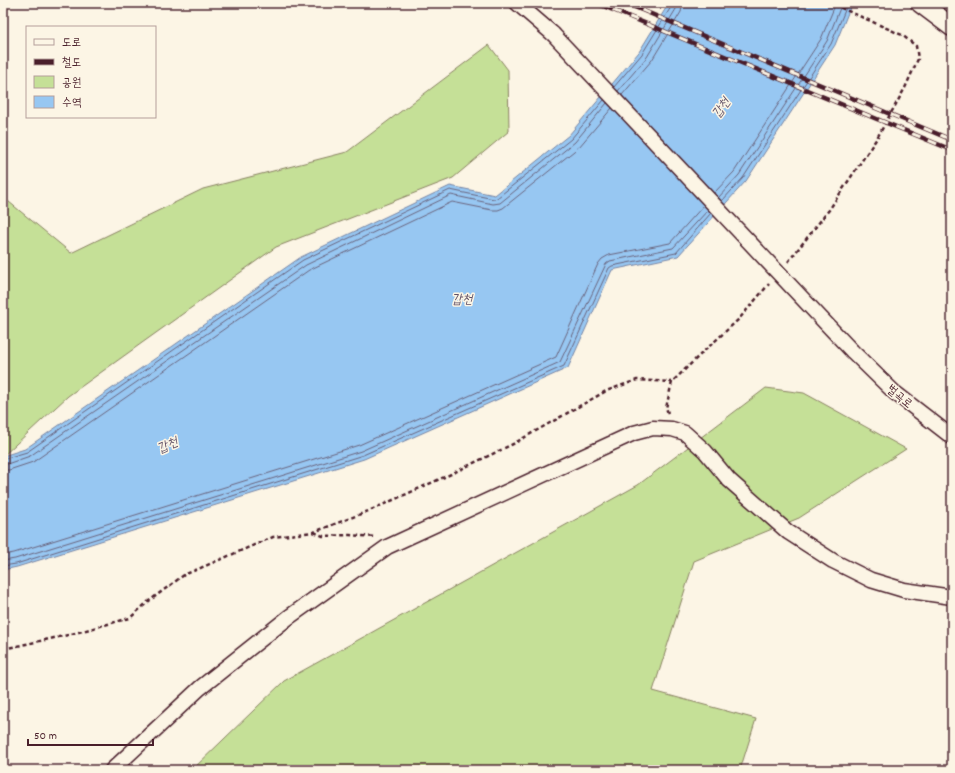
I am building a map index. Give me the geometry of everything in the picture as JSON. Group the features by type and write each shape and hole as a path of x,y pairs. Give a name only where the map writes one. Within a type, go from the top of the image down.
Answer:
{"street":[{"name":"벌곡로","path":"517,3 553,34 852,351 894,392 952,437"},
{"path":"920,3 952,27"},
{"path":"112,770 200,688 289,617 387,547 634,433 653,428 672,429 685,433 705,451 730,480 788,532 833,561 870,580 904,590 952,597"}],"path":[{"path":"788,262 829,210 877,138 905,88 918,59 916,46 902,35 830,3"},
{"path":"672,429 666,408 672,382 739,319 773,279"},
{"path":"3,649 68,636 130,618 149,601 184,575 273,537 314,532 372,510 513,444 606,391 637,380 672,382"},
{"path":"314,532 323,536 350,535 377,538 387,547"}],"green space":[{"path":"489,45 508,70 509,131 453,178 276,247 68,396 3,456 3,197 71,253 203,189 347,152"},
{"path":"766,388 804,393 906,449 799,518 694,561 653,691 756,719 740,770 192,770 284,681 638,485"}],"water":[{"name":"갑천","path":"669,3 852,3 835,45 746,181 678,256 612,270 568,368 364,459 17,567 3,570 3,456 25,449 301,257 450,186 495,195 569,135 639,52"}],"railway":[{"path":"596,3 952,150"},
{"path":"625,3 952,140"}]}
